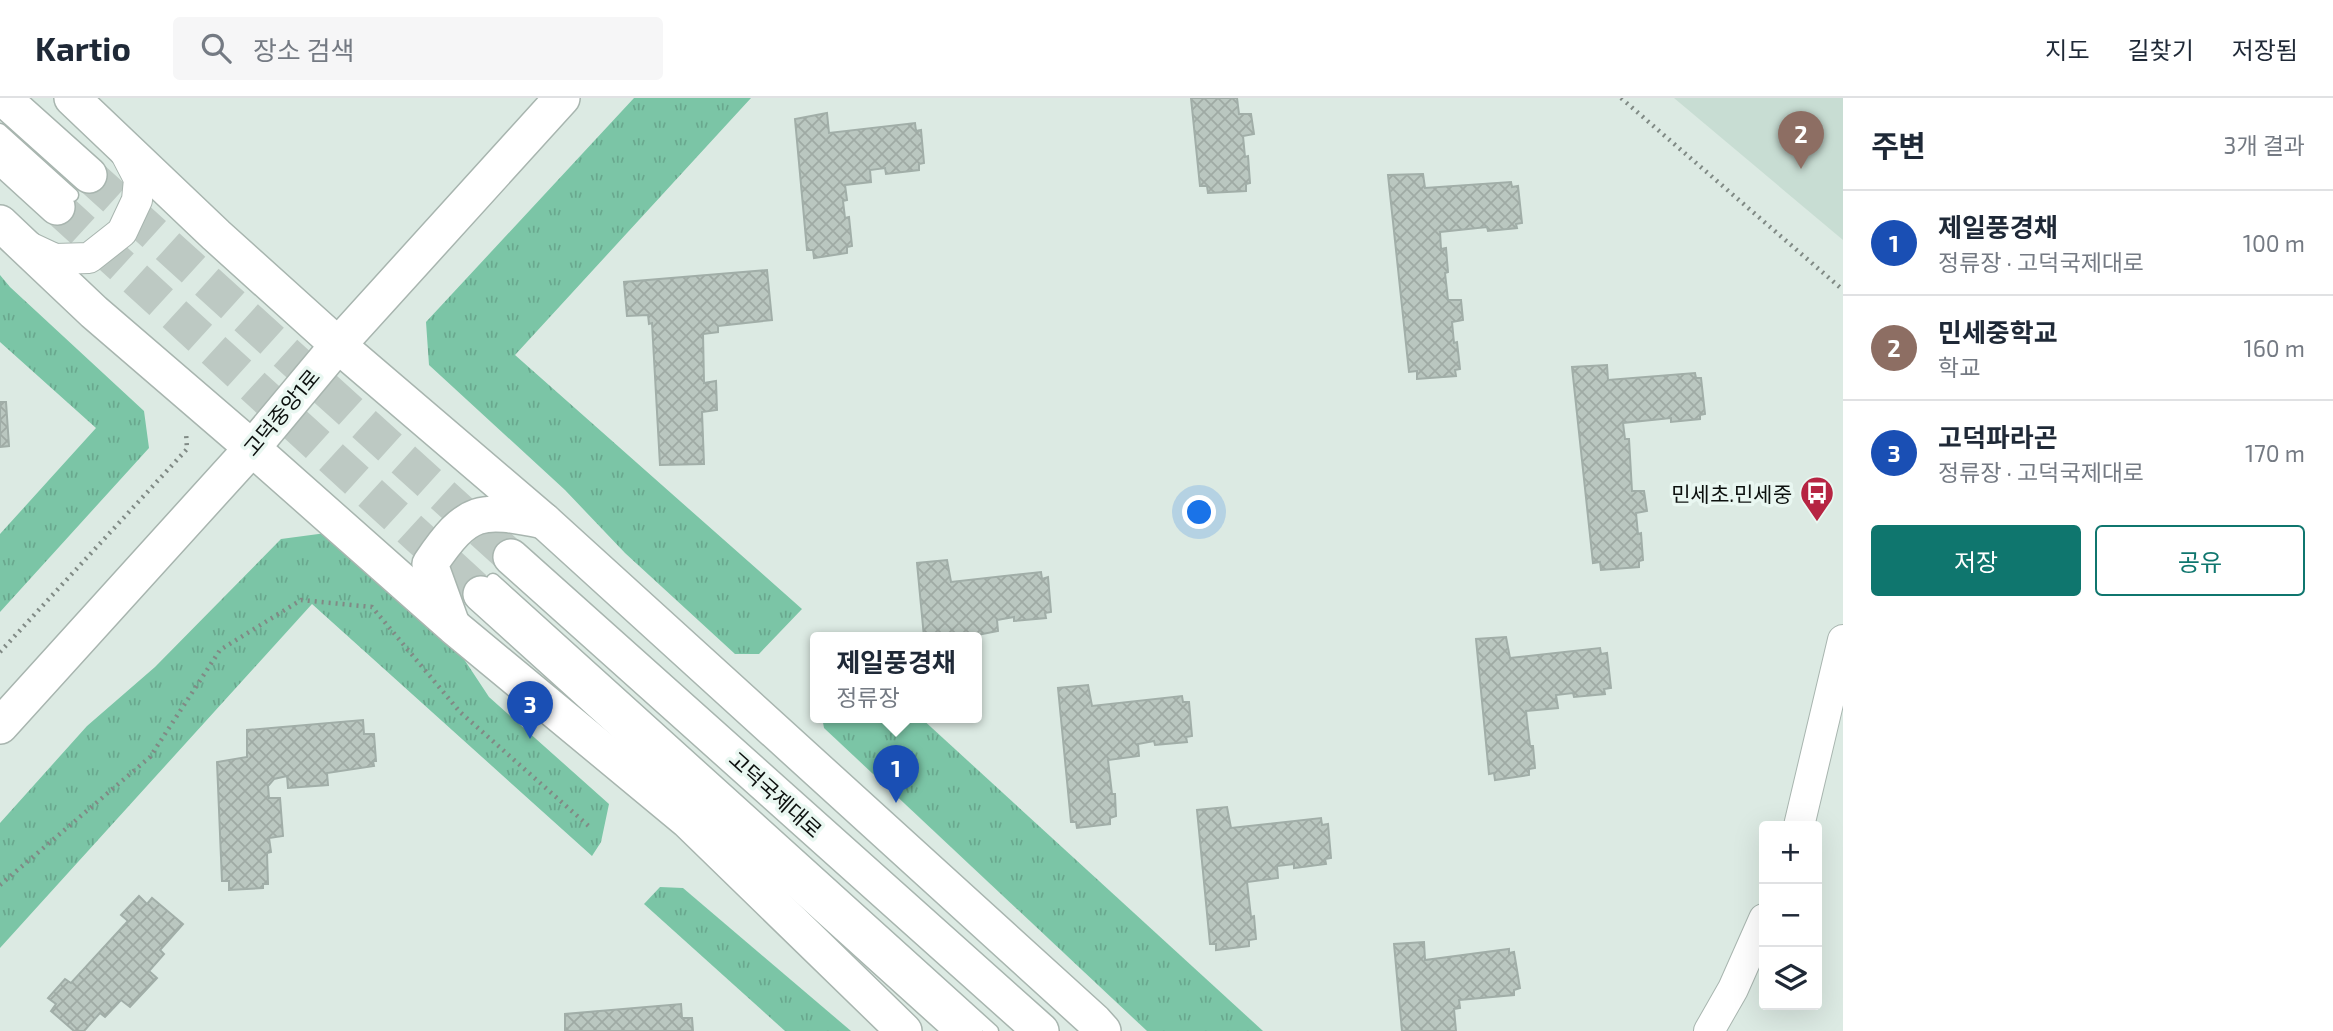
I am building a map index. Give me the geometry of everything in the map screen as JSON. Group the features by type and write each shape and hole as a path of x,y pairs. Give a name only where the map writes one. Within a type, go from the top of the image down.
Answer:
{"main road":[{"path":"3,98 75,190"},
{"path":"72,98 216,235 338,345 544,521 1103,1031"},
{"name":"고덕중앙1로","path":"0,726 252,447 338,345 562,98"},
{"path":"0,155 75,190"},
{"path":"11,233 94,312 252,447 454,627 687,820 904,1031"},
{"path":"454,627 430,565 448,537 476,515 505,513 544,521"},
{"path":"495,577 965,1031"},
{"name":"고덕국제대로","path":"495,577 1041,1031"}],"street":[{"path":"11,233 55,259 89,258 122,232 137,200 139,179 119,141"},
{"path":"1801,821 1843,640"},
{"path":"1709,1031 1733,989 1759,930"}],"lane":[{"path":"0,112 75,190"},
{"path":"0,130 75,190"},
{"path":"495,577 992,1031"}],"path":[{"path":"1621,98 1843,290"},
{"path":"0,652 187,449 185,425"},
{"path":"0,885 150,757 220,650 300,600 372,607 460,712 593,829"}],"shaded area":[{"path":"1674,98 1843,98 1843,240"}],"green space":[{"path":"634,98 751,98 515,355 802,609 759,654 735,654 625,553 565,490 429,365 426,322"},
{"path":"0,275 144,411 149,448 0,612 0,534 96,428 0,342"},
{"path":"326,533 456,647 489,697 609,804 601,842 592,856 312,604 0,948 0,823 87,726 155,667 281,539"},
{"path":"823,723 927,723 1263,1031 1147,1031 824,728"},
{"path":"660,887 683,888 851,1031 785,1031 644,904"}],"building":[{"path":"1191,98 1237,98 1239,114 1251,114 1254,134 1243,136 1250,183 1246,184 1246,191 1208,193 1207,186 1200,186"},
{"path":"827,113 829,133 915,123 916,131 921,130 924,163 919,164 919,170 886,174 885,168 870,170 871,182 845,185 847,200 843,201 845,218 849,217 852,246 847,247 847,253 814,258 813,250 807,250 795,119"},
{"path":"1423,174 1425,188 1511,182 1512,187 1518,186 1522,223 1516,224 1517,228 1488,231 1487,227 1440,232 1441,249 1446,248 1448,300 1461,300 1463,320 1452,322 1460,369 1455,370 1456,376 1417,379 1417,371 1409,372 1388,175"},
{"path":"767,270 772,320 718,326 718,332 703,334 704,383 716,381 717,410 702,412 704,464 660,465 652,323 649,324 648,315 627,316 624,282"},
{"path":"1607,365 1608,380 1695,373 1696,378 1701,378 1705,414 1700,415 1700,419 1671,422 1671,418 1623,423 1625,439 1629,439 1632,491 1644,491 1647,511 1636,513 1643,560 1639,561 1639,567 1601,570 1600,562 1593,563 1572,367"},
{"path":"0,402 6,402 9,446 0,447"},
{"path":"947,560 951,582 1041,572 1042,579 1048,577 1051,612 1045,613 1046,618 1014,621 1014,617 997,620 998,631 982,634 924,632 917,563"},
{"path":"1506,637 1510,658 1600,648 1601,654 1607,653 1611,688 1604,689 1605,694 1574,697 1573,693 1556,695 1558,708 1526,711 1535,768 1529,769 1529,775 1495,780 1494,773 1489,774 1476,639"},
{"path":"1088,685 1092,706 1182,696 1183,702 1189,702 1192,736 1186,737 1187,742 1155,745 1154,741 1138,744 1139,756 1108,760 1112,794 1115,794 1116,816 1110,818 1110,824 1077,828 1076,822 1071,822 1058,688"},
{"path":"363,720 364,734 374,734 374,766 327,773 328,785 288,788 287,776 274,779 268,786 269,798 280,798 283,836 269,838 271,852 267,853 268,884 263,884 263,888 229,890 229,881 222,881 217,762 247,757 247,730"},
{"path":"1227,807 1231,828 1321,818 1322,825 1328,824 1331,858 1325,859 1326,864 1294,868 1294,864 1277,866 1278,878 1247,882 1256,939 1249,940 1249,946 1216,950 1216,944 1210,944 1197,810"},
{"path":"139,896 147,904 152,898 183,924 160,950 164,954 149,971 157,978 130,1007 121,1000 105,1017 100,1013 84,1031 74,1031 51,1011 56,1004 48,998 65,979 71,983 128,921 121,915"},
{"path":"1424,942 1425,960 1509,949 1509,953 1514,952 1520,988 1514,990 1514,995 1459,1000 1460,1008 1454,1009 1456,1031 1402,1031 1394,944"},
{"path":"681,1004 682,1018 692,1018 693,1031 565,1031 565,1014"}],"tunnel":[{"path":"89,175 511,557"},
{"path":"57,207 481,594"}],"place":[{"name":"민세중학교","path":"1801,169"},
{"name":"민세초.민세중","path":"1817,523"},
{"name":"고덕파라곤","path":"530,739"},
{"name":"제일풍경채","path":"896,803"}]}
